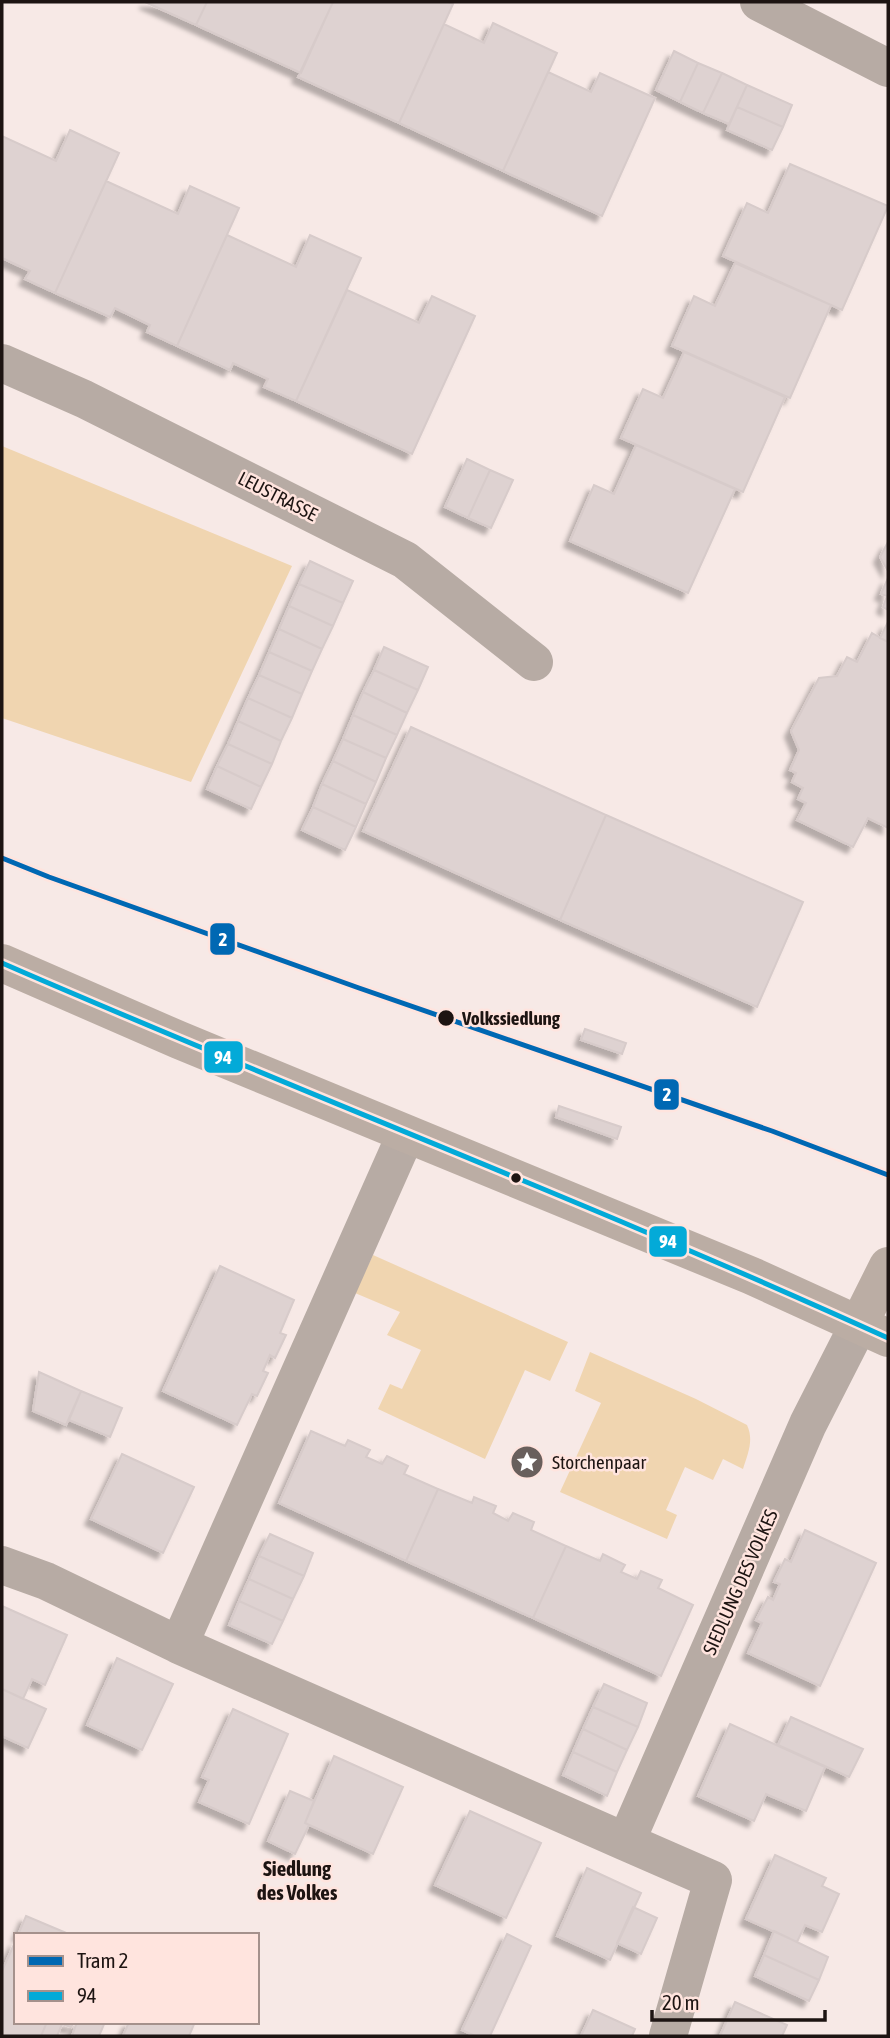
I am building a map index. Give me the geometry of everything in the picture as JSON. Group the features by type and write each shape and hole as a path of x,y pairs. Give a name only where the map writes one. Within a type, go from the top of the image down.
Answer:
{"main road":[{"path":"2,963 179,1040 740,1271 874,1331 888,1266"}],"street":[{"path":"759,2 888,68"},
{"name":"LEUSTRASSE","path":"2,363 85,399 405,560 534,662"},
{"path":"178,1645 406,1134"},
{"name":"SIEDLUNG DES VOLKES","path":"626,1842 808,1424 874,1331"},
{"path":"2,1564 46,1581 178,1645 713,1880 668,2036"}],"shaded area":[{"path":"2,446 292,566 191,782 2,718"},
{"path":"373,1255 568,1342 550,1381 525,1370 485,1459 378,1409 390,1384 402,1389 421,1350 387,1335 400,1312 355,1293"},
{"path":"590,1352 747,1425 750,1441 743,1469 723,1459 713,1480 685,1467 666,1510 677,1515 667,1539 560,1492 601,1403 575,1391"}],"building":[{"path":"145,2 207,2 196,25"},
{"path":"207,2 333,2 301,73 196,25"},
{"path":"333,2 453,4 399,123 298,77"},
{"path":"493,23 557,53 503,171 399,123 444,24 484,43"},
{"path":"674,51 698,63 680,102 656,90"},
{"path":"698,63 722,73 703,113 680,102"},
{"path":"548,72 591,92 600,73 655,98 602,216 503,171"},
{"path":"722,73 747,85 729,124 703,113"},
{"path":"747,85 792,105 783,127 737,107"},
{"path":"737,107 783,127 772,150 727,130"},
{"path":"70,130 119,153 55,293 25,279 30,271 2,258 2,136 56,161"},
{"path":"790,164 888,206 842,310 723,256 747,203 768,213"},
{"path":"106,181 178,214 190,186 239,208 177,346 147,332 150,325 115,308 110,317 55,293"},
{"path":"227,235 296,267 310,235 361,258 296,401 264,387 268,379 233,363 230,370 177,346"},
{"path":"735,263 831,305 790,398 672,346 694,296 715,306"},
{"path":"347,290 419,323 432,296 475,316 412,454 296,401"},
{"path":"684,352 785,397 743,492 621,438 643,389 663,398"},
{"path":"636,445 735,489 688,593 570,541 594,485 614,494"},
{"path":"467,459 490,470 468,518 445,507"},
{"path":"490,470 513,480 491,528 468,518"},
{"path":"888,542 888,571 880,557"},
{"path":"310,561 353,581 343,603 299,584"},
{"path":"888,578 888,610 883,607 887,596 881,594"},
{"path":"299,584 343,603 333,626 289,606"},
{"path":"289,606 333,626 322,649 279,629"},
{"path":"888,622 888,642 880,638"},
{"path":"279,629 322,649 312,671 269,652"},
{"path":"872,633 888,642 888,828 868,818 853,847 797,820 806,803 798,799 803,788 792,782 796,773 790,770 799,750 791,731 819,678 837,676 847,657 857,662"},
{"path":"384,647 428,667 418,690 374,670"},
{"path":"269,652 312,671 302,694 259,675"},
{"path":"374,670 418,690 407,713 363,692"},
{"path":"259,675 302,694 292,718 248,698"},
{"path":"363,692 407,713 397,735 353,715"},
{"path":"248,698 292,718 281,741 238,721"},
{"path":"353,715 397,735 386,758 343,739"},
{"path":"238,721 281,741 272,764 228,744"},
{"path":"411,727 606,815 560,920 363,831"},
{"path":"343,739 386,758 376,782 333,761"},
{"path":"228,744 272,764 261,787 217,766"},
{"path":"333,761 376,782 366,804 322,784"},
{"path":"217,766 261,787 251,809 207,789"},
{"path":"322,784 366,804 356,827 313,807"},
{"path":"313,807 356,827 345,850 302,830"},
{"path":"606,815 803,902 757,1007 560,920"},
{"path":"585,1029 626,1043 622,1054 581,1040"},
{"path":"559,1106 621,1127 617,1139 556,1117"},
{"path":"220,1266 294,1300 280,1333 286,1335 275,1358 270,1355 263,1371 268,1373 257,1396 252,1394 237,1425 163,1391"},
{"path":"39,1372 81,1391 66,1425 33,1411"},
{"path":"81,1391 122,1408 110,1437 69,1420"},
{"path":"311,1431 345,1446 348,1440 370,1450 366,1457 382,1464 387,1456 408,1466 404,1474 438,1489 406,1561 279,1503"},
{"path":"122,1454 194,1487 163,1553 91,1519"},
{"path":"438,1489 472,1503 474,1497 496,1506 493,1513 508,1521 513,1513 534,1522 531,1530 566,1546 533,1618 406,1561"},
{"path":"805,1530 876,1563 820,1686 748,1653 762,1623 756,1620 768,1597 773,1600 780,1584 774,1582 785,1559 791,1562"},
{"path":"270,1534 313,1553 304,1576 259,1556"},
{"path":"566,1546 600,1561 603,1554 625,1565 621,1572 637,1579 641,1571 662,1580 658,1588 693,1605 661,1676 533,1618"},
{"path":"259,1556 304,1576 293,1599 249,1579"},
{"path":"249,1579 293,1599 283,1621 239,1601"},
{"path":"239,1601 283,1621 272,1644 229,1625"},
{"path":"2,1606 67,1635 45,1685 32,1679 23,1699 2,1689"},
{"path":"117,1658 173,1684 142,1750 87,1725"},
{"path":"604,1684 647,1703 638,1727 593,1707"},
{"path":"2,1689 46,1709 28,1748 2,1736"},
{"path":"593,1707 638,1727 627,1750 583,1729"},
{"path":"233,1709 288,1734 249,1824 199,1802 209,1780 202,1777"},
{"path":"791,1717 863,1749 849,1777 778,1745"},
{"path":"730,1724 825,1767 806,1811 766,1794 754,1821 698,1796"},
{"path":"583,1729 627,1750 617,1772 573,1752"},
{"path":"573,1752 617,1772 607,1796 563,1775"},
{"path":"334,1756 403,1787 373,1854 305,1823"},
{"path":"290,1791 314,1801 305,1823 309,1825 295,1854 268,1841"},
{"path":"470,1811 541,1843 506,1918 435,1885"},
{"path":"775,1855 826,1878 822,1886 839,1894 822,1932 805,1925 797,1942 746,1919"},
{"path":"587,1868 641,1893 610,1960 557,1936"},
{"path":"633,1907 657,1918 641,1954 617,1943"},
{"path":"26,1916 66,1933 19,1933"},
{"path":"774,1931 828,1957 819,1980 764,1955"},
{"path":"507,1934 531,1946 490,2036 475,2036 462,2030"},
{"path":"14,1944 14,2024 46,2024 41,2036 2,2036 2,1971"},
{"path":"764,1955 819,1980 809,2001 755,1976"},
{"path":"735,2002 787,2025 782,2036 720,2036"},
{"path":"593,2010 635,2029 632,2036 581,2036"},
{"path":"46,2024 62,2024 57,2036 41,2036"},
{"path":"76,2024 104,2024 99,2036 72,2036"},
{"path":"128,2024 194,2024 189,2036 123,2036"}],"tram line":[{"name":"2","path":"2,858 359,988 772,1131 888,1175"}],"transit line":[{"name":"94","path":"2,963 668,1241 888,1338"}],"place":[{"name":"Volkssiedlung","path":"446,1018"},
{"name":"Storchenpaar","path":"527,1462"}],"district":[{"name":"Siedlung des Volkes","path":"297,1880"}]}
